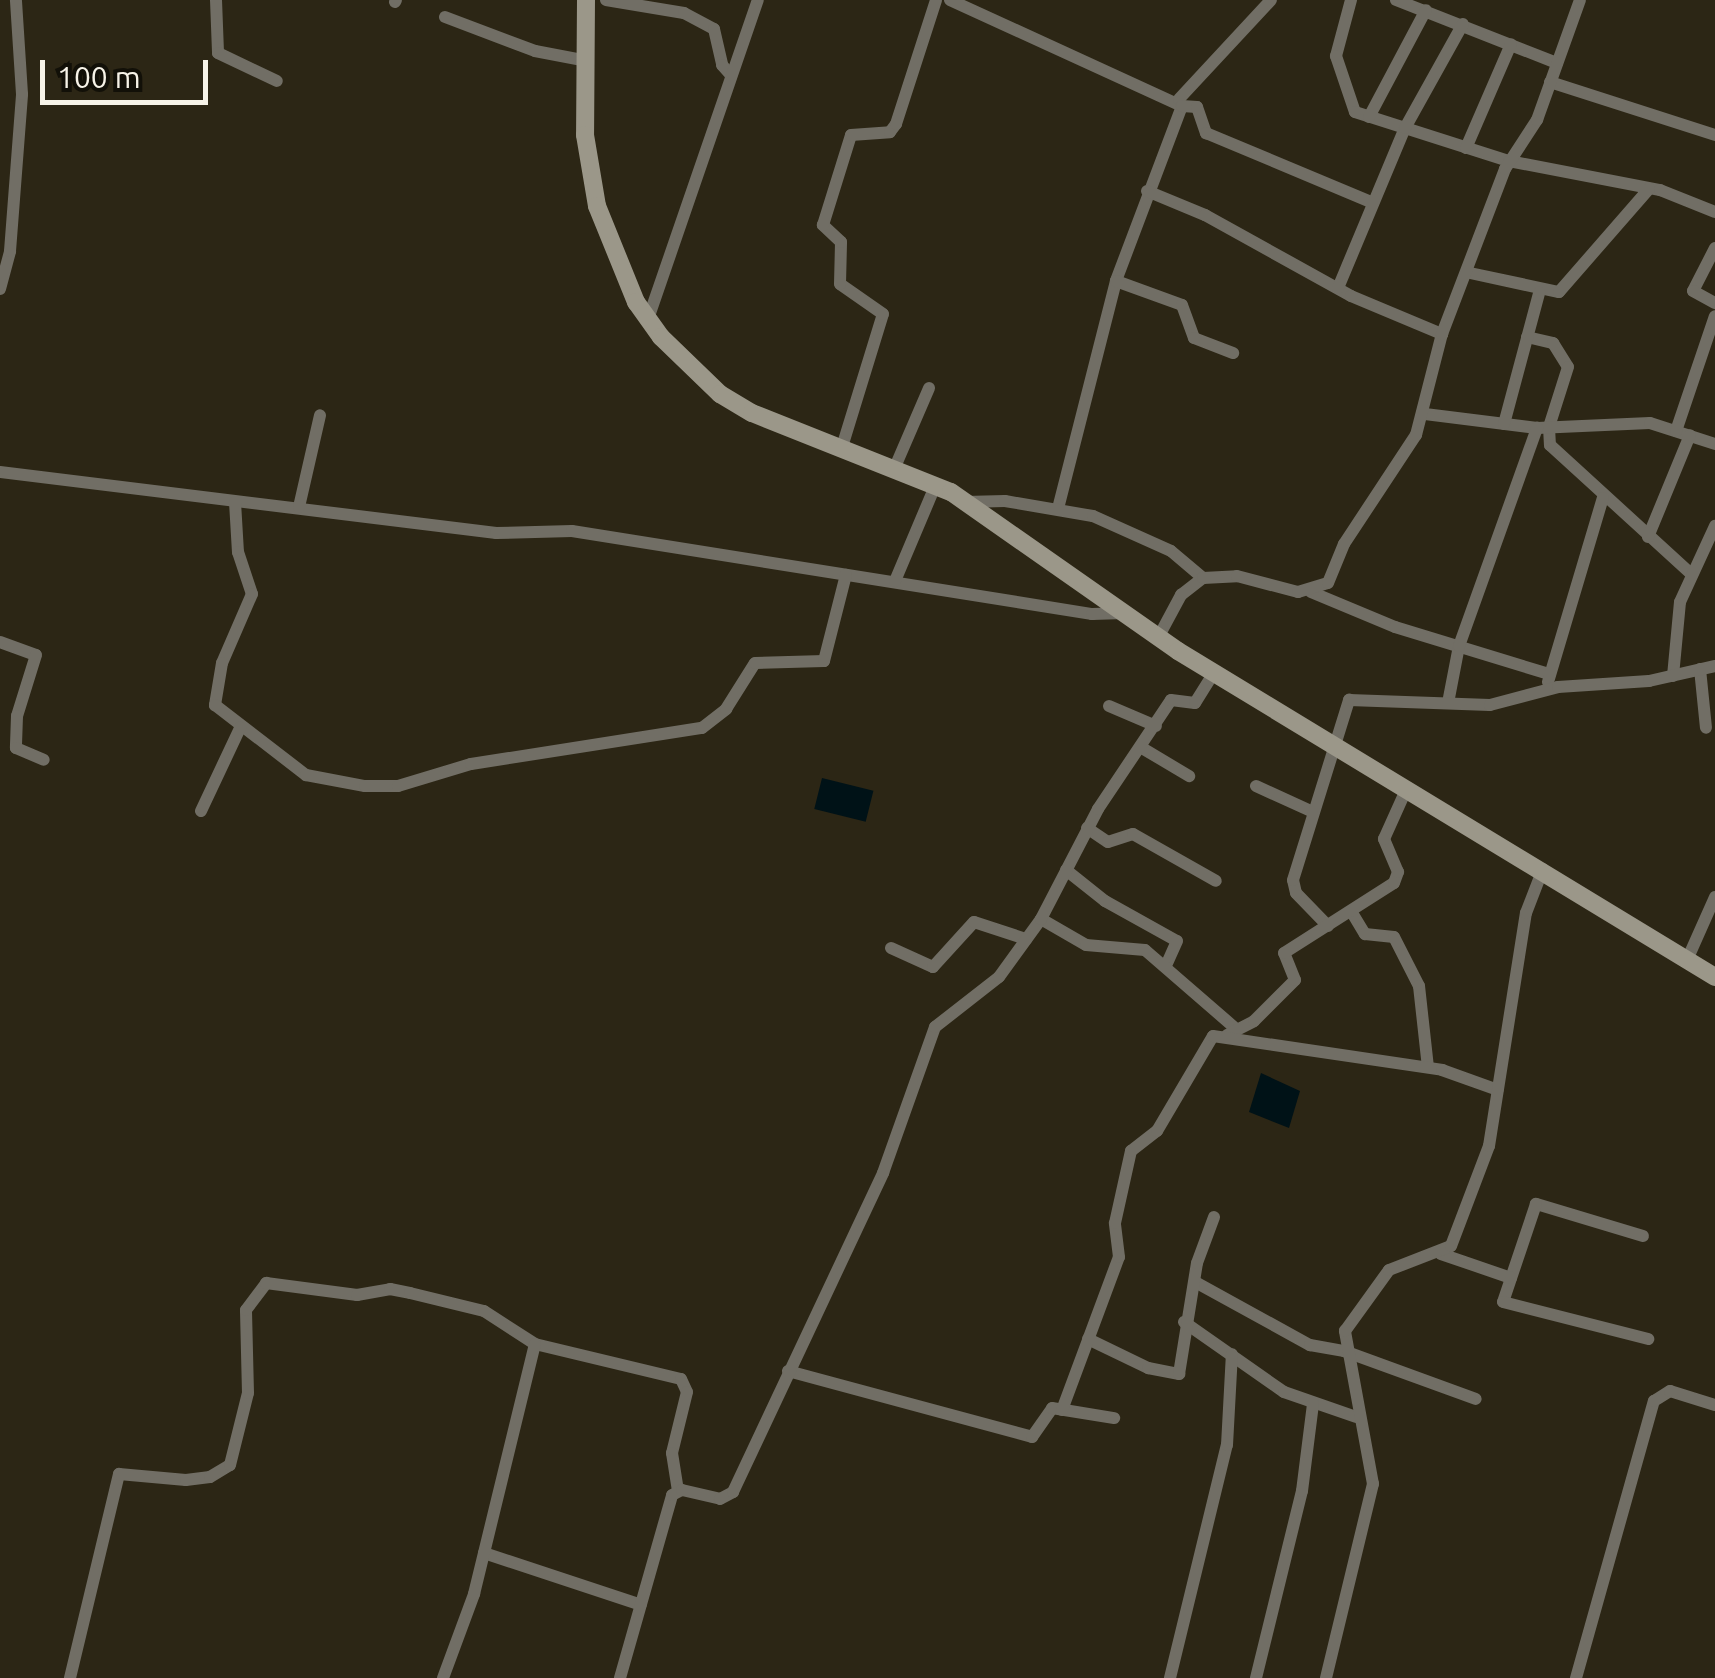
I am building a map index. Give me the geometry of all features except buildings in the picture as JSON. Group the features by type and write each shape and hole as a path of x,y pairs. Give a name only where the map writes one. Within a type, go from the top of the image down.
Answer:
{"street":[{"path":"0,290 10,251 22,94 16,0"},
{"path":"216,0 218,53 277,81"},
{"path":"586,0 582,60 590,182 648,320 720,394 752,413 936,484 1214,674 1543,869 1715,977"},
{"path":"606,0 684,14 714,29 722,65 731,75"},
{"path":"648,320 758,0"},
{"path":"842,448 883,314 840,284 842,242 823,224 851,135 890,132 896,124 936,0"},
{"path":"950,0 1181,102 1194,103 1206,134 1373,204"},
{"path":"1058,509 1116,281 1181,102 1271,0"},
{"path":"1351,0 1336,56 1350,108 1509,161 1649,189 1715,212"},
{"path":"1396,0 1557,63"},
{"path":"1311,592 1328,583 1344,544 1396,470 1425,414 1442,334 1470,273 1509,161 1536,120 1580,0"},
{"path":"1369,117 1426,10"},
{"path":"444,17 535,51 582,60"},
{"path":"1338,288 1405,128 1462,24"},
{"path":"1466,148 1511,44"},
{"path":"1550,82 1715,136"},
{"path":"1470,273 1540,293 1571,285 1649,189"},
{"path":"1147,191 1205,215 1338,288 1442,334"},
{"path":"1715,248 1693,292 1715,303"},
{"path":"1116,281 1182,305 1194,338 1233,353"},
{"path":"1504,424 1540,293"},
{"path":"1676,431 1715,316"},
{"path":"1448,703 1459,646 1568,367 1553,343 1527,337"},
{"path":"896,467 928,388"},
{"path":"1425,414 1543,427 1622,422 1676,431 1715,444"},
{"path":"298,506 320,415"},
{"path":"1543,427 1550,446 1690,573"},
{"path":"1648,537 1690,436"},
{"path":"0,472 496,533 572,531 1092,614 1124,612"},
{"path":"895,581 936,484"},
{"path":"1547,690 1603,498"},
{"path":"235,502 235,536 252,594 213,699 240,728 306,775 366,786 398,786 571,746 689,732 726,709 755,662 820,664 846,574"},
{"path":"964,502 1058,509 1093,516 1171,551 1203,578"},
{"path":"1672,676 1674,626 1690,573 1715,526"},
{"path":"1158,636 1181,596 1203,578 1237,576 1311,592 1549,674"},
{"path":"0,642 36,655 17,716 16,748 44,760"},
{"path":"1328,926 1294,886 1312,812 1350,700 1490,705 1547,690 1672,676 1715,666"},
{"path":"1700,669 1706,728"},
{"path":"678,1490 720,1499 733,1492 884,1173 935,1027 980,997 1042,919 1087,828 1174,697 1195,703 1214,674"},
{"path":"1109,706 1156,726"},
{"path":"201,811 240,728"},
{"path":"1142,748 1189,776"},
{"path":"1256,786 1312,812"},
{"path":"1062,1410 1119,1257 1115,1222 1130,1151 1156,1131 1208,1040 1254,1021 1296,980 1284,953 1398,877 1384,839 1406,790"},
{"path":"1087,828 1108,842 1133,834 1216,881"},
{"path":"1326,1678 1373,1484 1344,1351 1348,1324 1389,1270 1441,1254 1451,1246 1485,1161 1526,913 1543,869"},
{"path":"1066,870 1104,901 1178,940 1167,963"},
{"path":"1687,960 1715,897"},
{"path":"1352,911 1365,934 1394,937 1419,986 1428,1068"},
{"path":"1042,919 1086,946 1135,948 1167,963 1231,1031 1428,1068 1498,1090"},
{"path":"891,948 934,967 974,922 1026,939"},
{"path":"1643,1236 1536,1204 1503,1302 1510,1309 1648,1338"},
{"path":"1088,1339 1176,1376 1184,1322 1197,1283 1197,1263 1214,1217"},
{"path":"1441,1254 1511,1278"},
{"path":"70,1678 119,1474 186,1480 210,1477 230,1465 248,1393 246,1310 258,1286 278,1283 357,1295 390,1288 484,1310 535,1344 685,1382 672,1453 678,1490 620,1678"},
{"path":"1197,1283 1276,1331 1476,1399"},
{"path":"1184,1322 1284,1392 1356,1417"},
{"path":"443,1678 484,1553 535,1344"},
{"path":"1170,1678 1227,1445 1232,1354"},
{"path":"788,1371 1032,1437 1049,1409 1114,1418"},
{"path":"1576,1678 1654,1401 1670,1391 1715,1405"},
{"path":"1256,1678 1302,1491 1314,1404"},
{"path":"484,1553 641,1605"}],"shaded area":[{"path":"822,778 873,791 866,822 814,809"},
{"path":"1261,1073 1300,1091 1289,1128 1249,1112"}]}
